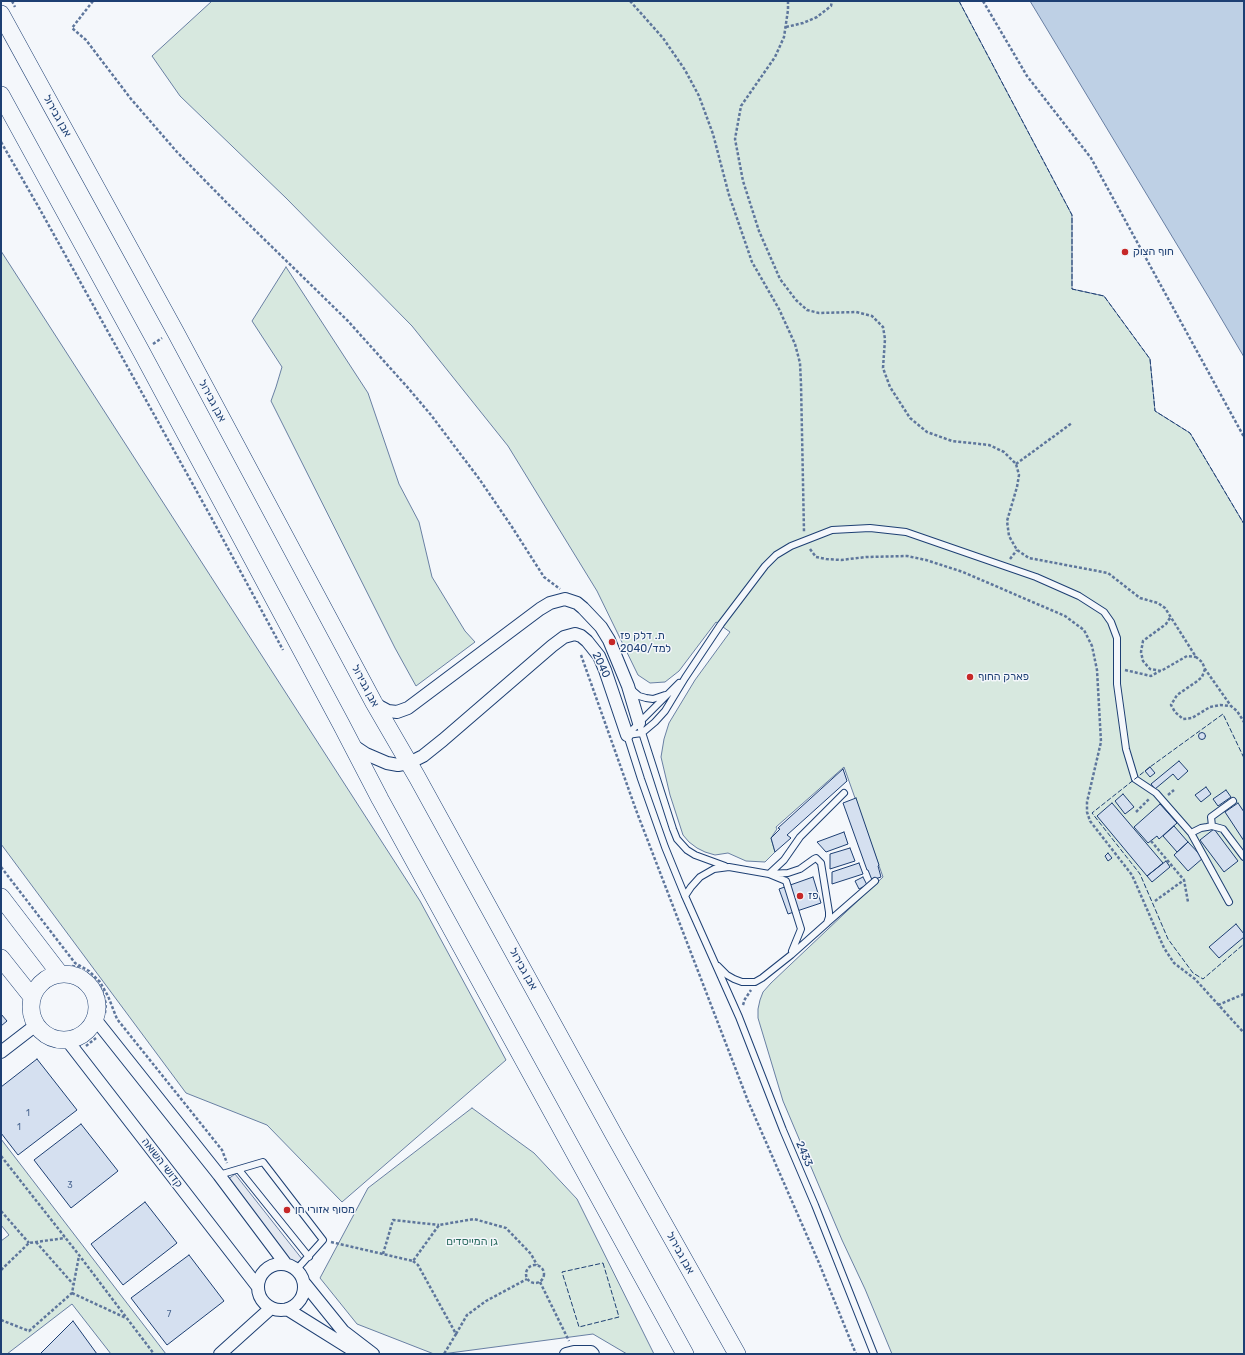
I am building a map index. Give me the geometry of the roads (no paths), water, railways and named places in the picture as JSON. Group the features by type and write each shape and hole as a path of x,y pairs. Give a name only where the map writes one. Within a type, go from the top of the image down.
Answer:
{"street":[{"name":"אבן גבירול","path":"1,14 175,331 374,703 409,763 614,1135 737,1354"},
{"path":"1,95 141,351 380,799 685,1354"},
{"name":"2040","path":"374,703 388,711 397,712 408,708 540,609 550,603 565,600 577,603 601,627 611,645 628,686 641,728"},
{"name":"2040","path":"409,763 423,756 564,637 575,634 582,636 599,656 627,735"},
{"path":"351,744 377,760 398,765 409,763"},
{"path":"1,897 60,974"},
{"path":"1,958 32,997"},
{"path":"99,1025 90,1027 84,1033 67,1040 49,1036 42,1032 36,1025 31,1012 32,997 42,981 51,976 60,974 72,974 82,979 90,986 96,996 99,1025 224,1174 285,1264"},
{"path":"1,1052 36,1025"},
{"name":"קדושי השואה","path":"67,1040 258,1287"},
{"path":"359,1354 287,1310 271,1308 262,1299 258,1287 262,1274 266,1269 278,1263 297,1269 305,1284 342,1331 372,1354"},
{"path":"287,1310 299,1302 305,1284"},
{"path":"220,1354 271,1308"},
{"path":"570,1353 591,1352 593,1354"}],"lane":[{"path":"627,735 655,722 665,711 721,624 765,566 776,555 791,546 832,530 870,528 906,532 1036,577 1079,596 1104,612 1111,622 1117,638 1117,684 1122,726 1126,749 1135,779 1156,793 1191,833 1229,902"},
{"path":"627,735 641,728 685,678"},
{"path":"628,686 633,692 646,698 654,699 660,698 672,691"},
{"name":"2040","path":"641,728 677,839 686,850 695,855 728,867"},
{"name":"2040","path":"627,735 640,779 665,848 714,962"},
{"path":"769,874 784,860 800,837 844,794"},
{"path":"1212,826 1212,817 1233,801"},
{"path":"1191,833 1201,828 1212,826 1223,829 1244,857"},
{"path":"769,874 788,873 800,869 816,858 819,860 821,863 829,912 827,923"},
{"path":"685,896 700,877 714,869 728,867 769,874 786,881 801,929 790,955"},
{"path":"714,962 727,975 742,982 755,982 790,955 875,881"},
{"name":"2433","path":"714,962 740,1017 783,1130 815,1205 874,1354"},
{"path":"224,1174 263,1162 324,1240 297,1269"},
{"path":"239,1170 309,1257"}],"water":[{"path":"1030,1 1244,1 1244,357 1208,296"}],"place":[{"name":"חוף הצוק","path":"1125,252"},
{"name":"ת. דלק פז למד/2040","path":"612,642"},
{"name":"פארק החוף","path":"970,677"},
{"name":"פז","path":"800,896"},
{"name":"מסוף אזורי חן","path":"287,1210"}],"park label":[{"name":"גן המייסדים","path":"472,1242"}]}
